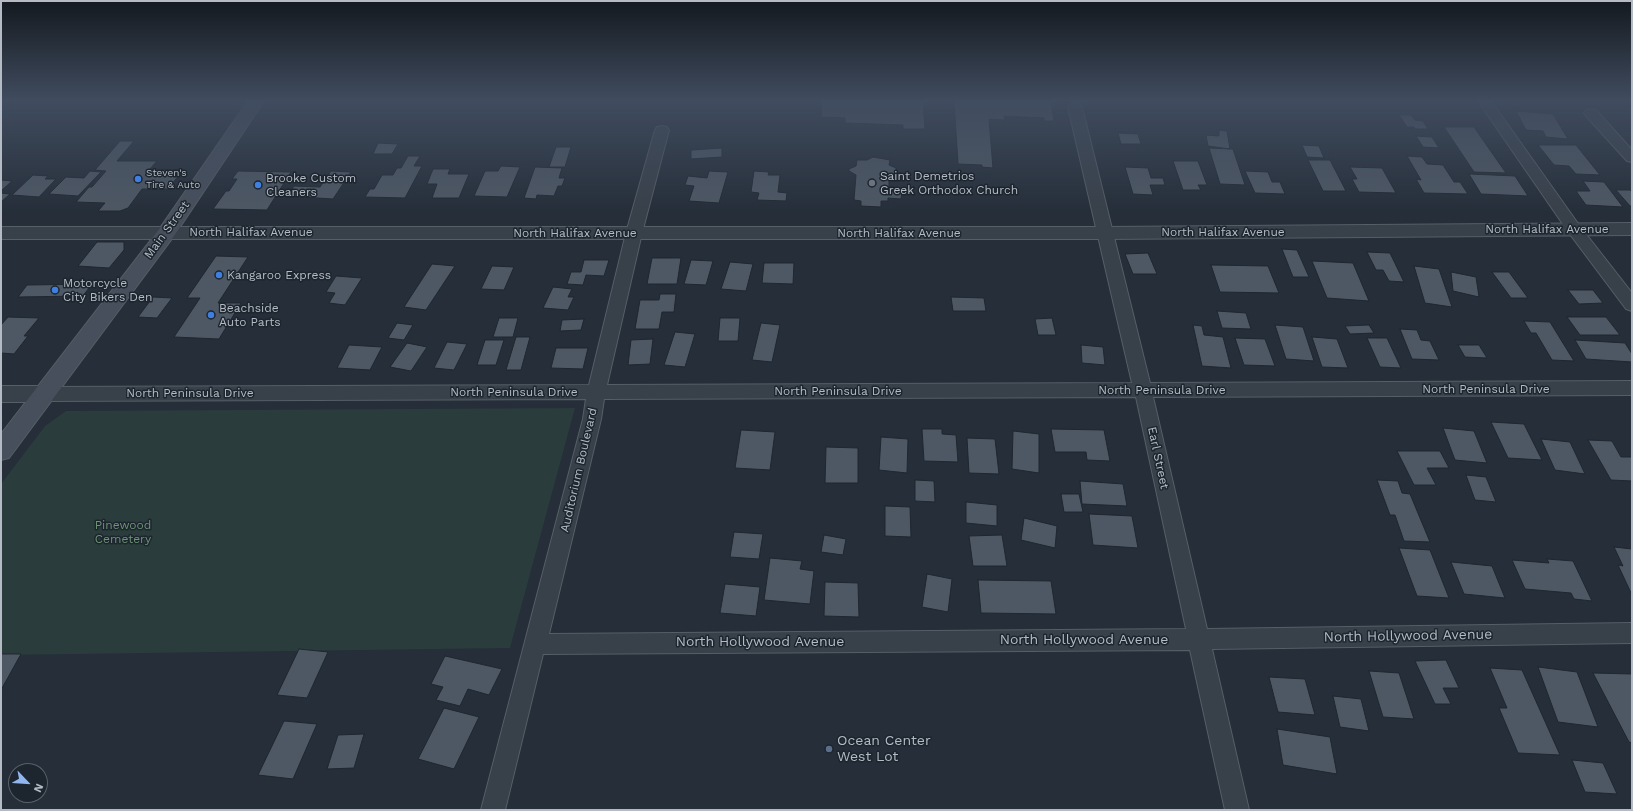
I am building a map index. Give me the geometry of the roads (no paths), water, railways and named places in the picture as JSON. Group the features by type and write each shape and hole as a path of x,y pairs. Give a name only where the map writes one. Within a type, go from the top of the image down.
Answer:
{"main road":[{"name":"Main Street","path":"1,451 167,232 230,139"}],"street":[{"name":"Auditorium Boulevard","path":"493,810 592,419 596,392 634,233 660,139"},
{"name":"Earl Street","path":"1083,139 1143,390 1237,810"},
{"path":"1511,139 1574,229 1632,305"},
{"path":"1614,139 1632,158"},
{"name":"North Halifax Avenue","path":"1,233 1105,232 1632,229"},
{"name":"North Peninsula Drive","path":"45,394 1632,388"},
{"path":"1,394 45,394"},
{"name":"North Hollywood Avenue","path":"536,644 1198,639 1632,633"}],"place":[{"name":"Steven's Tire & Auto","path":"138,179"},
{"name":"Saint Demetrios Greek Orthodox Church","path":"872,183"},
{"name":"Brooke Custom Cleaners","path":"258,185"},
{"name":"Kangaroo Express","path":"219,275"},
{"name":"Motorcycle City Bikers Den","path":"55,290"},
{"name":"Beachside Auto Parts","path":"211,315"},
{"name":"Ocean Center West Lot","path":"829,749"}],"park label":[{"name":"Pinewood Cemetery","path":"123,532"}]}
